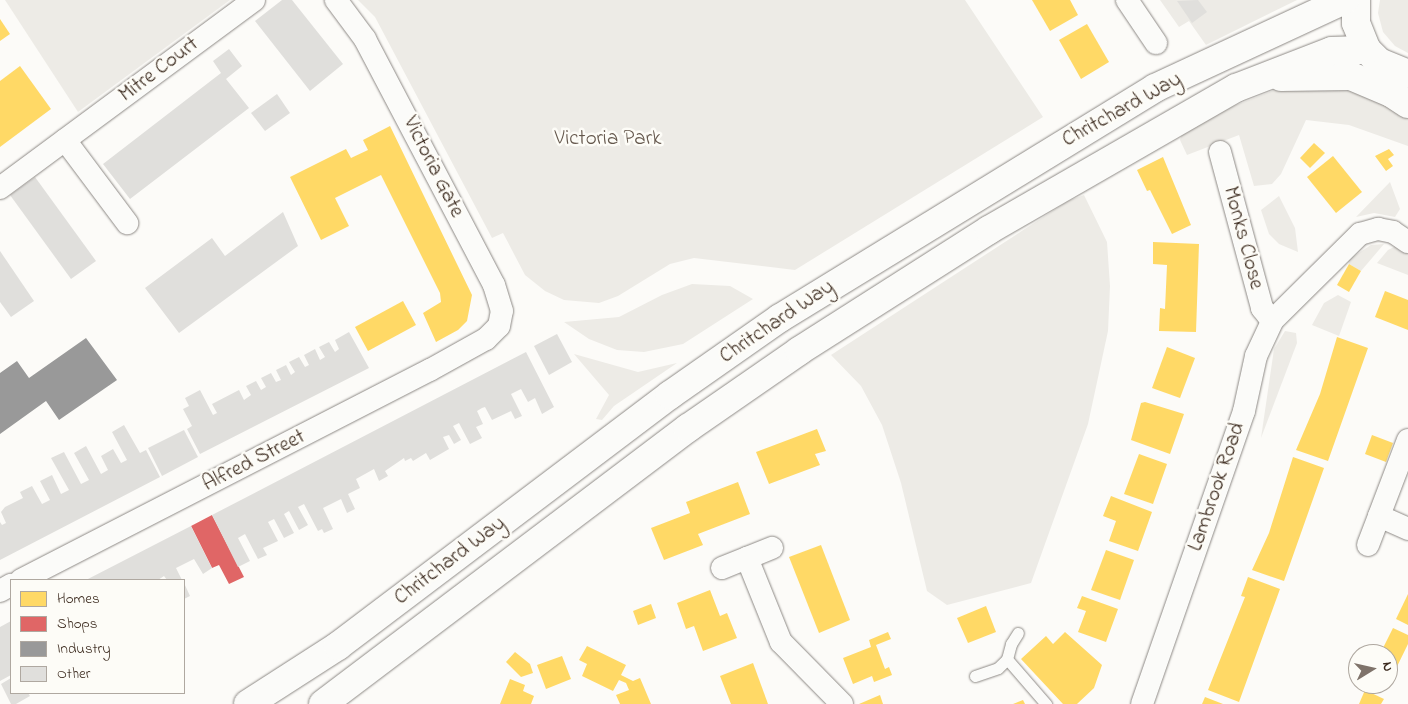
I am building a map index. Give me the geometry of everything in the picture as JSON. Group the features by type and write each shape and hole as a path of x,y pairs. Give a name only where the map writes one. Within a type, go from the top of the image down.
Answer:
{"main road":[{"name":"Chritchard Way","path":"248,704 338,646 670,395 780,318 1155,88 1344,0"},
{"path":"1356,0 1356,23 1368,50 1380,62 1408,74"},
{"name":"Chritchard Way","path":"323,704 688,428 799,350 989,230 1181,117 1261,77 1332,51 1368,50"},
{"path":"1261,77 1351,76 1408,104"}],"street":[{"name":"Mitre Court","path":"0,188 254,0"},
{"name":"Victoria Gate","path":"336,0 365,39 494,285 502,311 499,326 486,339"},
{"path":"1127,0 1156,43"},
{"path":"65,140 126,224"},
{"name":"Monks Close","path":"1220,152 1262,308 1272,321"},
{"name":"Lambrook Road","path":"1142,704 1244,411 1256,356 1272,321 1360,234 1378,229 1393,232 1408,242"},
{"name":"Alfred Street","path":"23,579 486,339"},
{"path":"1368,545 1408,440"},
{"path":"1379,516 1408,529"},
{"path":"722,568 772,548"},
{"path":"747,558 782,642 842,704"}],"lane":[{"path":"975,676 998,668 1006,659 1010,644 1018,633"},
{"path":"1006,659 1046,704"}],"green space":[{"path":"5,0 230,0 78,112"},
{"name":"Victoria Park","path":"358,0 965,0 1043,117 795,270 694,258 670,264 618,296 599,303 564,300 545,291 525,275 503,233 492,238 375,17"},
{"path":"1160,0 1297,0 1206,45 1189,21 1179,27"},
{"path":"1380,0 1408,0 1408,53 1395,46 1383,32 1378,13"},
{"path":"1342,86 1408,114 1408,146 1349,125 1306,120 1281,174 1272,184 1254,186 1239,135 1187,155 1180,140 1182,133 1221,111 1282,87"},
{"path":"1390,182 1400,209 1395,217 1374,213 1356,217"},
{"path":"1084,195 1107,242 1110,286 1108,331 1088,424 1031,583 947,605 927,591 901,483 882,425 861,386 831,355 1068,201"},
{"path":"1279,196 1295,228 1298,252 1279,244 1269,234 1261,210"},
{"path":"1384,244 1361,271 1349,264 1348,260 1371,245"},
{"path":"1396,246 1408,254 1408,275 1377,263 1388,250"},
{"path":"692,284 730,286 753,299 683,344 644,352 617,350 589,339 564,322 619,317 662,295"},
{"path":"1338,295 1351,302 1339,336 1312,325 1324,303"},
{"path":"1285,331 1296,333 1297,343 1261,438 1274,349"},
{"path":"574,354 638,372 677,363 614,406 602,420 596,419 609,395"}],"building: Homes":[{"path":"1032,0 1070,0 1078,15 1050,31"},
{"path":"0,19 10,34 0,41"},
{"path":"1087,24 1109,62 1081,79 1059,40"},
{"path":"20,66 51,109 0,147 0,81"},
{"path":"390,126 472,295 467,321 458,330 436,342 423,313 441,302 440,293 381,175 335,198 349,226 321,240 290,177 346,149 351,158 368,150 363,140"},
{"path":"1314,143 1325,153 1310,168 1300,158"},
{"path":"1389,149 1394,155 1388,159 1393,166 1386,171 1375,156"},
{"path":"1333,156 1362,192 1336,213 1307,177"},
{"path":"1163,157 1191,225 1172,234 1150,190 1147,191 1137,170"},
{"path":"1153,242 1199,244 1196,332 1159,331 1160,308 1165,309 1167,265 1153,264"},
{"path":"1349,264 1361,271 1349,292 1337,285"},
{"path":"1385,291 1408,300 1408,330 1375,317"},
{"path":"403,301 416,325 368,351 355,327"},
{"path":"1337,337 1368,348 1328,461 1296,450 1320,394"},
{"path":"1167,347 1195,358 1180,398 1152,388"},
{"path":"1145,402 1184,414 1170,454 1131,440 1141,403"},
{"path":"817,429 826,451 815,454 820,465 769,484 756,452"},
{"path":"1372,435 1393,443 1386,462 1365,454"},
{"path":"1139,454 1167,464 1153,504 1124,494"},
{"path":"1293,457 1324,468 1284,581 1252,570 1269,533"},
{"path":"738,482 750,514 698,534 703,545 664,560 651,528 690,513 686,502"},
{"path":"1111,496 1152,512 1138,551 1109,541 1116,521 1103,516"},
{"path":"821,545 850,620 819,633 789,557"},
{"path":"1106,550 1134,560 1120,600 1091,590"},
{"path":"1248,577 1280,589 1239,702 1208,690 1245,597 1241,596"},
{"path":"710,590 720,616 727,613 737,638 703,651 694,626 686,629 677,603"},
{"path":"1408,594 1408,625 1396,619"},
{"path":"1082,596 1118,609 1106,642 1078,632 1086,611 1077,608"},
{"path":"651,604 656,618 638,625 633,611"},
{"path":"986,606 996,632 968,643 957,618"},
{"path":"1393,628 1408,635 1408,644 1398,664 1398,644 1385,644"},
{"path":"888,632 891,639 876,645 885,669 889,667 892,675 874,682 872,676 853,684 843,658 871,647 869,640"},
{"path":"1065,632 1102,665 1094,688 1077,704 1063,704 1021,659 1046,636 1053,644"},
{"path":"587,646 626,665 621,675 633,681 640,678 651,704 620,704 616,695 629,690 626,683 619,680 613,691 582,676 587,664 579,660"},
{"path":"515,652 530,664 533,673 521,677 506,662"},
{"path":"562,656 571,679 546,689 537,665"},
{"path":"753,663 768,704 731,704 720,676"},
{"path":"510,679 525,685 523,691 534,696 531,704 500,704"},
{"path":"1363,694 1373,694 1384,699 1381,704 1359,704"},
{"path":"880,695 883,704 859,704"},
{"path":"1205,697 1223,704 1202,704"},
{"path":"1023,700 1025,704 1013,704"}],"building: Shops":[{"path":"212,515 244,577 229,584 219,565 212,568 191,526"}],"building: Industry":[{"path":"86,338 117,380 59,420 46,401 0,434 0,373 17,361 29,378"}],"building: Other":[{"path":"282,0 292,0 343,64 310,91 255,21"},
{"path":"1198,0 1207,12 1192,23 1177,1"},
{"path":"229,49 242,66 226,79 249,108 130,199 103,164 221,73 213,61"},
{"path":"277,94 290,113 265,131 251,113"},
{"path":"35,177 96,261 71,279 10,195"},
{"path":"283,212 298,246 179,333 145,288 212,238 225,256"},
{"path":"0,251 34,301 11,317 0,302"},
{"path":"349,332 369,368 200,454 187,429 192,426 183,409 189,406 185,398 200,390 213,415 217,413 212,404 239,390 244,400 251,395 246,386 256,381 261,390 266,387 261,378 271,373 276,382 281,380 276,370 286,365 291,375 295,372 289,362 299,357 305,367 309,365 304,355 315,349 320,360 325,357 319,347 329,342 335,352 339,349 335,340"},
{"path":"557,334 572,362 549,375 534,346"},
{"path":"526,352 554,407 542,414 535,398 528,402 521,389 511,394 522,416 515,419 511,411 492,420 485,407 482,408 477,411 483,424 476,427 482,438 470,444 459,423 453,426 461,440 454,444 449,435 443,437 449,449 430,460 426,453 413,461 411,458 405,461 404,458 385,471 388,476 379,481 374,469 356,479 360,488 348,494 355,509 347,513 341,499 323,508 333,529 324,533 322,529 318,531 304,504 298,507 308,525 299,530 289,511 284,514 294,533 284,538 274,519 268,522 278,541 263,548 267,555 258,559 245,534 238,538 250,561 238,567 212,515"},
{"path":"124,425 140,453 146,450 160,477 0,560 0,522 2,525 6,523 1,512 5,507 23,498 20,492 32,486 42,504 50,500 40,481 52,475 61,494 69,490 51,458 64,452 81,484 89,480 74,453 86,446 101,474 108,470 101,456 113,449 121,463 127,460 112,432"},
{"path":"184,430 198,457 162,476 148,448"},
{"path":"191,526 212,568 203,574 194,559 176,568 182,579 166,579 164,576 160,579 88,579"},
{"path":"185,585 190,596 185,598"},
{"path":"10,622 10,676 0,681 0,627"},
{"path":"10,679 10,694 29,694 30,696 16,704 11,704 1,684"}]}
